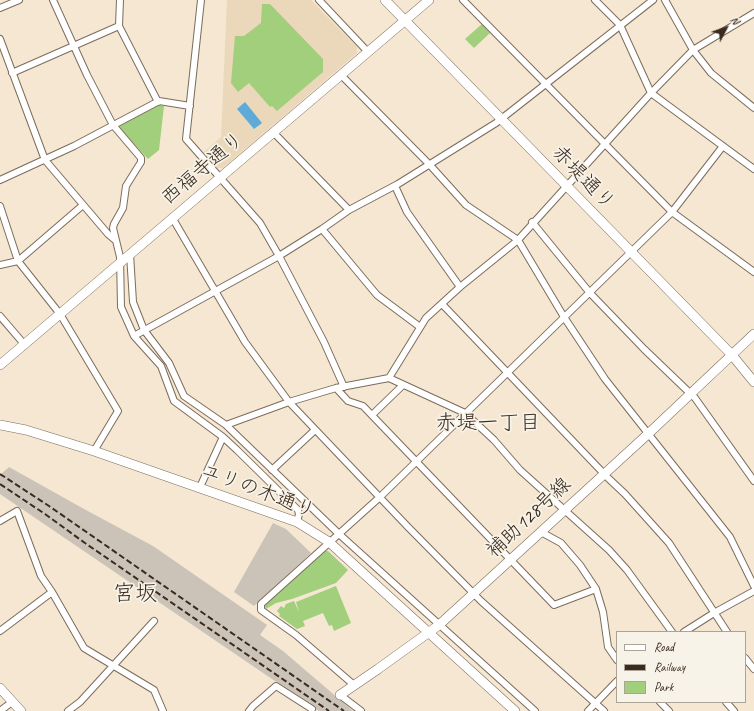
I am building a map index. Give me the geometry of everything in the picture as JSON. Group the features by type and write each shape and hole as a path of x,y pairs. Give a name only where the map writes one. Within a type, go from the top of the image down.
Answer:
{"street":[{"path":"0,8 19,0"},
{"path":"52,0 114,125 142,158 126,186 123,208 113,228 120,257 121,307 134,336 161,366 174,401 223,437 298,510 299,514 297,522"},
{"path":"120,0 119,26 158,102"},
{"path":"200,0 186,139 260,223 324,342 344,387"},
{"path":"319,0 368,52"},
{"name":"赤堤通り","path":"385,0 732,355 754,382"},
{"name":"西福寺通り","path":"0,364 120,264 429,0"},
{"path":"463,0 672,212 754,272"},
{"path":"595,0 620,25 652,93 754,169"},
{"path":"134,336 279,256 322,230 349,210 395,186 500,119 653,0"},
{"path":"665,0 693,50 710,73 754,108"},
{"path":"389,378 426,318 460,287 518,240 532,222 693,50 754,13"},
{"path":"12,73 119,26"},
{"path":"0,40 45,160 108,234 115,240"},
{"path":"342,75 466,205 518,240 564,317 605,379 730,537 754,586"},
{"path":"0,180 45,160 158,102 190,106"},
{"path":"274,132 349,210"},
{"path":"354,685 296,635 261,610 261,604 380,497 672,212 723,146"},
{"path":"395,186 407,212 460,287"},
{"path":"0,265 18,261 83,205"},
{"path":"0,206 18,261 60,314 118,411 94,451"},
{"path":"173,219 245,342 289,402 474,593 604,711"},
{"path":"532,222 590,293 644,350 694,398 754,481"},
{"path":"322,230 377,295 420,327"},
{"path":"130,254 133,302 144,330 169,363 184,396 226,425 339,534 535,711"},
{"path":"442,304 604,474 625,494 669,543 727,631"},
{"path":"0,316 24,344"},
{"name":"補助128号線","path":"340,695 439,625 648,434 754,334"},
{"path":"226,425 289,402 336,388 389,378 466,413 494,440 520,470 608,550 627,570 671,631"},
{"path":"372,415 403,385"},
{"path":"336,388 346,399 363,406 554,605 596,589"},
{"name":"ユリの木通り","path":"0,426 26,430 94,451 297,522 329,542 515,711"},
{"path":"272,470 315,430"},
{"path":"200,488 223,437"},
{"path":"0,521 17,511 41,576 52,592 84,648 154,690 163,711"},
{"path":"541,532 561,543 580,565 596,589 603,612 608,646 616,658"},
{"path":"748,573 754,570"},
{"path":"686,631 714,612 754,591"},
{"path":"0,630 52,592"},
{"path":"68,711 80,702 154,621"},
{"path":"746,659 754,669"},
{"path":"588,711 616,682"},
{"path":"249,711 252,706 276,686 312,709"},
{"path":"0,688 21,711"},
{"path":"340,695 361,711"},
{"path":"0,711 12,702"},
{"path":"661,703 669,711"},
{"path":"727,703 734,711"}],"shaded area":[{"path":"227,0 311,0 357,47 357,53 223,168 218,168 204,152 221,137"},
{"path":"9,467 153,546 267,625 260,635 283,651 353,711 319,711 0,494 0,475"},
{"path":"273,523 286,529 311,553 254,606 234,592"}],"green space":[{"path":"262,4 270,4 323,59 323,72 277,111 272,106 270,107 249,83 238,92 231,83 235,36 244,36 261,23"},
{"path":"482,24 490,33 474,48 465,39"},
{"path":"157,105 164,106 159,150 148,159 119,128 121,124"},
{"path":"323,551 328,551 348,570 336,583 292,599 276,603 266,609 264,604"},
{"path":"336,586 351,623 334,631 332,625 329,626 323,613 303,621 305,626 297,629 279,616 280,614 277,611 281,606 284,608 286,604 294,601 299,612 296,602"}],"water":[{"path":"245,102 262,123 254,129 237,109"}],"railway":[{"path":"0,474 49,506 344,711"},
{"path":"0,484 329,711"}],"district":[{"name":"赤堤一丁目","path":"488,423"},
{"name":"宮坂","path":"135,594"}]}
